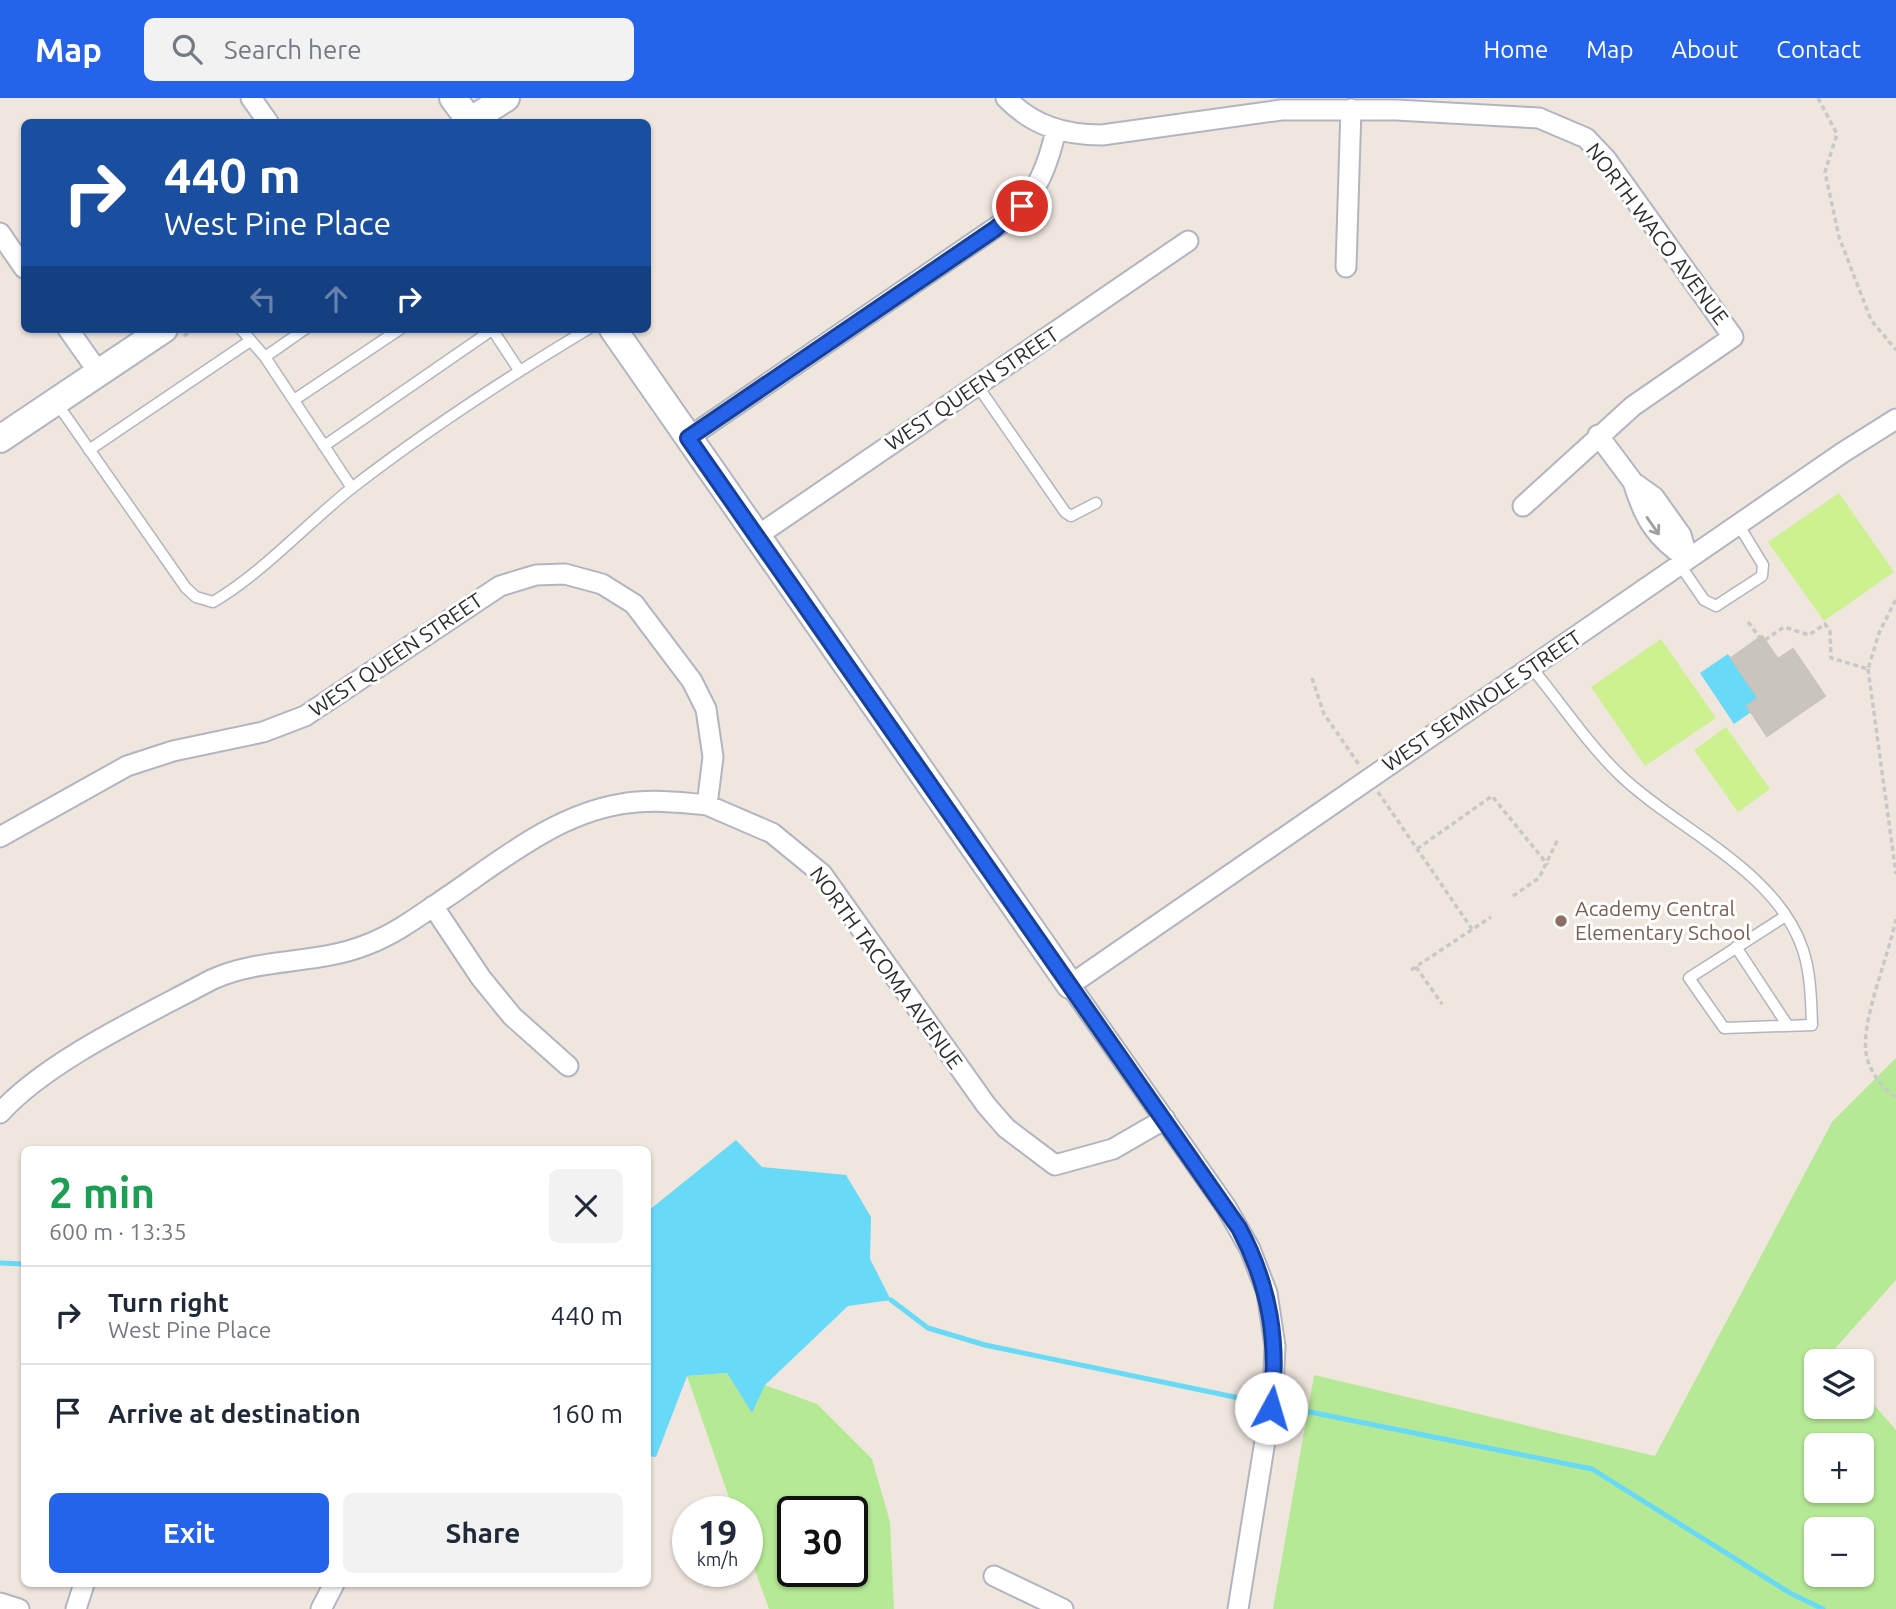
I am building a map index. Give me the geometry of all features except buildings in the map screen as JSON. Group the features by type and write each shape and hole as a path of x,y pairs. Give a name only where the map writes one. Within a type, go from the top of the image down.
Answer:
{"street":[{"path":"251,98 266,119"},
{"path":"453,98 467,119"},
{"path":"474,119 506,98"},
{"name":"NORTH WACO AVENUE","path":"1006,98 1037,122 1056,130 1102,135 1281,110 1351,109 1539,118 1586,138 1606,159 1733,337 1633,406 1598,435"},
{"path":"1346,267 1351,109"},
{"path":"688,438 1012,216 1031,196 1043,176 1056,130"},
{"path":"0,233 21,264"},
{"name":"WEST QUEEN STREET","path":"757,536 1188,241"},
{"path":"71,333 99,373"},
{"path":"0,439 158,333"},
{"path":"616,333 1226,1207 1250,1249 1267,1293 1275,1346 1273,1391 1238,1609"},
{"name":"WEST SEMINOLE STREET","path":"1070,985 1738,524 1896,419"},
{"path":"1523,506 1598,435 1633,482 1641,510 1665,544 1684,562"},
{"name":"WEST QUEEN STREET","path":"0,837 127,766 173,751 263,732 305,716 483,596 512,581 550,574 578,576 625,596 646,616 701,695 713,741 706,805"},
{"path":"0,1113 17,1095 56,1066 223,974 363,947 393,933 541,833 583,814 639,802 706,805"},
{"name":"NORTH TACOMA AVENUE","path":"706,805 772,833 822,874 992,1113 1018,1138 1055,1165 1113,1149 1165,1119"},
{"path":"433,906 505,1008 523,1028 568,1066"},
{"path":"994,1576 1063,1609"},
{"path":"76,1609 84,1587"},
{"path":"321,1609 332,1587"},
{"path":"0,1603 19,1609"}],"lane":[{"path":"244,333 265,357 352,488"},
{"path":"265,357 299,333"},
{"path":"294,400 394,333"},
{"path":"324,446 488,333"},
{"path":"494,333 519,370"},
{"path":"56,401 186,588 196,597 212,603 244,583 352,488 519,370 582,333"},
{"path":"89,450 250,341"},
{"path":"977,385 1065,512 1071,516 1096,503"},
{"path":"1684,562 1704,600 1716,606 1762,576 1763,565 1738,524"},
{"path":"1531,667 1620,775 1734,861 1773,899 1784,917 1802,948 1809,976 1812,1025 1724,1028 1689,978 1784,917"},
{"path":"1736,947 1788,1026"}],"path":[{"path":"1818,98 1837,134 1825,172 1839,237 1871,320 1896,350"},
{"path":"1896,598 1879,633 1868,669 1896,874"},
{"path":"1748,622 1762,639 1784,626 1809,635 1825,624 1830,631 1831,658 1868,669"},
{"path":"1312,678 1324,714 1472,929"},
{"path":"1417,849 1492,796 1548,864"},
{"path":"1471,811 1476,819"},
{"path":"1890,836 1896,835"},
{"path":"1513,896 1538,878 1548,864 1558,839"},
{"path":"1411,971 1491,917"},
{"path":"1896,919 1867,1030 1866,1053 1882,1087 1896,1098"},
{"path":"1416,967 1442,1004"}],"green space":[{"path":"1839,493 1894,572 1824,621 1768,542"},
{"path":"1661,639 1716,718 1645,766 1591,687"},
{"path":"1726,727 1770,789 1738,812 1694,750"},
{"path":"1896,1058 1896,1280 1835,1349 1804,1349 1804,1419 1874,1419 1874,1405 1896,1430 1896,1609 1273,1609 1314,1375 1655,1456 1832,1122"},
{"path":"727,1373 752,1412 765,1385 817,1404 872,1459 890,1522 894,1609 769,1609 761,1587 763,1496 728,1496 687,1376"}],"water":[{"path":"1728,654 1758,698 1747,706 1751,712 1734,724 1700,673"},
{"path":"736,1140 762,1167 846,1175 871,1217 870,1259 891,1300 848,1306 765,1385 752,1413 727,1373 687,1376 656,1457 651,1456 651,1209"}],"waterway":[{"path":"0,1263 21,1264"},
{"path":"891,1300 928,1328 985,1345 1244,1399"},
{"path":"1290,1408 1592,1469 1790,1593 1823,1609"}],"place":[{"name":"Academy Central Elementary School","path":"1561,921"}],"route":[{"path":"1022,206 995,229 688,438 1239,1228 1267,1293 1275,1346 1271,1408"}]}
